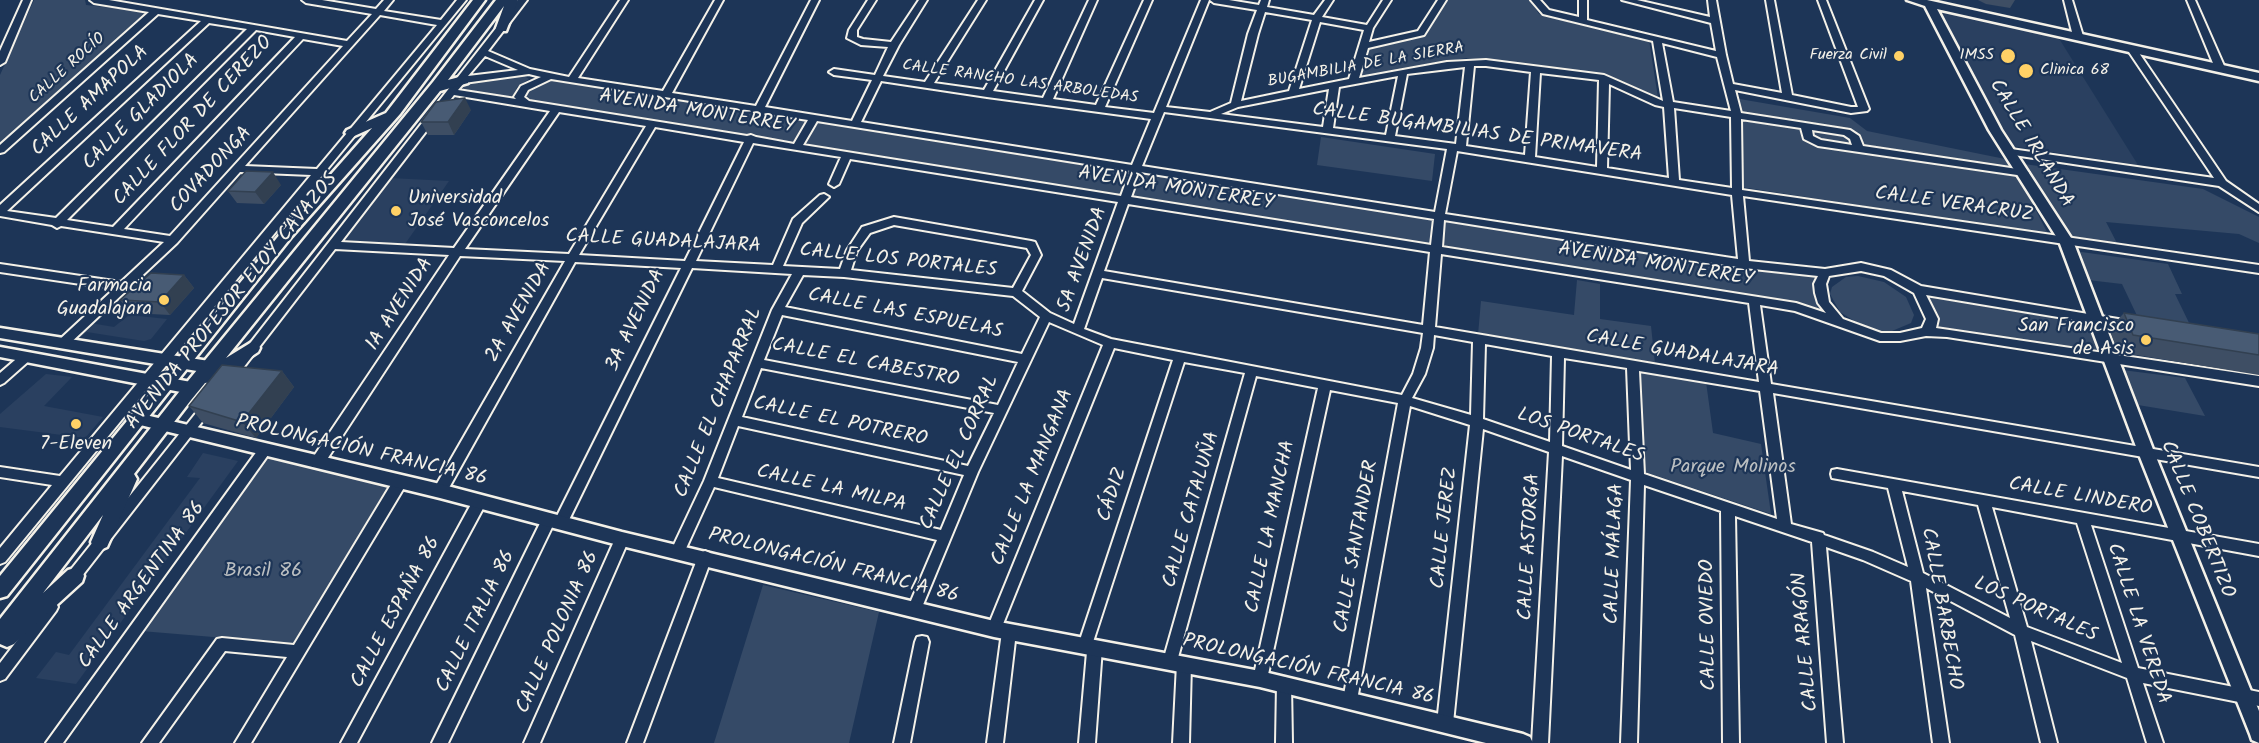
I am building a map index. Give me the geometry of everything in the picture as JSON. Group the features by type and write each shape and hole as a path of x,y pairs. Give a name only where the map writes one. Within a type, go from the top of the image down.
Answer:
{"main road":[{"name":"AVENIDA PROFESOR ELOY CAVAZOS","path":"0,590 287,233 395,111 479,0"},
{"name":"AVENIDA PROFESOR ELOY CAVAZOS","path":"0,634 191,388 438,85 501,0"},
{"path":"502,28 512,0"},
{"path":"438,85 436,65 439,53"},
{"path":"352,133 438,85 463,80"},
{"path":"438,85 452,92"},
{"path":"300,199 343,169"},
{"path":"191,388 252,348"},
{"path":"100,542 135,459"},
{"path":"0,645 75,576"}],"street":[{"path":"0,62 27,0"},
{"path":"94,0 350,44"},
{"path":"306,0 329,2 377,13 444,23"},
{"name":"COVADONGA","path":"62,344 173,240 240,169 389,0"},
{"path":"0,558 300,199 462,0"},
{"path":"0,674 100,542 188,433 523,0"},
{"path":"572,80 624,0"},
{"path":"666,95 719,0"},
{"path":"758,111 815,0"},
{"path":"872,0 853,30 852,38 861,42 894,45"},
{"path":"855,124 894,45 923,0"},
{"path":"928,85 982,0"},
{"path":"987,94 1039,0"},
{"path":"1047,101 1093,0"},
{"path":"1099,109 1148,0"},
{"name":"5A AVENIDA","path":"1077,331 1100,274 1136,168 1204,0"},
{"path":"1214,0 1264,3 1369,28"},
{"path":"1293,93 1317,17 1329,0"},
{"path":"1353,82 1369,28 1388,0"},
{"path":"1364,46 1421,33 1442,0"},
{"path":"1535,0 1544,11 1721,55"},
{"path":"1583,0 1583,21"},
{"path":"1626,0 1716,21"},
{"path":"1712,0 1721,55 1736,113 1737,192 1744,264"},
{"path":"1770,0 1787,96"},
{"path":"1730,86 1849,110 1862,110 1865,106 1822,0"},
{"path":"1912,0 1929,4 1947,4 2259,77"},
{"path":"2068,0 2078,36"},
{"path":"2191,0 2220,68"},
{"path":"1236,105 1264,3"},
{"name":"CALLE IRLANDA","path":"1929,4 1995,130 2066,241 2098,320"},
{"name":"CALLE ROCÍO","path":"0,150 156,10"},
{"name":"CALLE AMAPOLA","path":"0,212 207,20"},
{"name":"CALLE GLADIOLA","path":"57,224 253,28"},
{"name":"CALLE FLOR DE CEREZO","path":"115,232 300,36"},
{"path":"1657,40 1669,105 1674,182"},
{"path":"2132,49 2222,183 2259,209"},
{"name":"AVENIDA MONTERREY","path":"484,52 527,71 548,76 758,111 855,124 1439,218 1744,264 1825,273 1850,267 1867,268 1887,273 1918,290 2144,327"},
{"name":"BUGAMBILIA DE LA SIERRA","path":"1213,114 1236,105 1293,93 1403,72 1470,63 1604,78 1652,101 1669,105 1736,113 1847,132 1855,138 1858,148"},
{"name":"CALLE SANTANDER","path":"1350,700 1405,400 1425,358 1430,329 1439,218 1457,148 1470,63"},
{"path":"1530,159 1536,69"},
{"name":"AVENIDA MONTERREY","path":"463,80 527,71"},
{"name":"CALLE RANCHO LAS ARBOLEDAS","path":"834,72 1099,109 1160,113"},
{"path":"1390,138 1403,72"},
{"path":"525,103 519,97 524,88 548,76"},
{"path":"1602,171 1604,78"},
{"path":"1328,130 1334,86"},
{"name":"AVENIDA MONTERREY","path":"452,92 751,138 846,157 1754,300 1807,310 1880,337 1900,337 1926,332 2259,381"},
{"name":"AVENIDA MONTERREY","path":"438,109 503,101"},
{"name":"1A AVENIDA","path":"317,463 458,250 557,108"},
{"name":"CALLE BUGAMBILIAS DE PRIMAVERA","path":"1160,113 1213,114 1390,138 1786,200"},
{"path":"797,147 814,118"},
{"name":"2A AVENIDA","path":"440,491 572,258 652,124"},
{"path":"1806,126 1812,141 2024,173"},
{"name":"3A AVENIDA","path":"555,520 751,138"},
{"path":"2011,152 2222,183"},
{"path":"834,184 846,157"},
{"path":"240,169 321,172"},
{"path":"777,268 797,221 824,197"},
{"name":"CALLE VERACRUZ","path":"1786,200 2259,269"},
{"path":"0,212 57,224 173,240"},
{"path":"844,273 852,250 867,230 894,221 1031,245 1036,255 1016,292"},
{"name":"CALLE GUADALAJARA","path":"332,245 777,268"},
{"path":"0,268 123,286"},
{"name":"CALLE LOS PORTALES","path":"777,268 1016,292"},
{"name":"CALLE EL CHAPARRAL","path":"678,551 710,481 778,310 800,270"},
{"path":"1825,273 1820,284 1821,293 1828,309 1841,323"},
{"name":"CALLE GUADALAJARA","path":"1100,274 1430,329 1633,367 2259,472"},
{"path":"1918,290 1932,319 1931,326 1926,332"},
{"name":"LOS PORTALES","path":"1016,292 1046,316 1110,343 1405,400 1477,422 1818,537 1917,577 2021,631 2133,674 2252,697"},
{"path":"1754,300 1784,525"},
{"name":"CALLE LAS ESPUELAS","path":"778,310 1024,359"},
{"name":"CALLE EL CORRAL","path":"915,608 972,472 1046,316"},
{"name":"CALLE COBERTIZO","path":"2098,320 2179,536 2252,697 2259,734"},
{"path":"0,333 208,367"},
{"name":"CALLE JEREZ","path":"1445,723 1477,422 1479,338"},
{"name":"CALLE LA MANGANA","path":"995,743 1002,630 1110,343"},
{"path":"0,352 191,388"},
{"name":"CALLE ASTORGA","path":"1540,743 1556,449 1558,353"},
{"name":"CÁDIZ","path":"1088,743 1090,647 1180,356"},
{"path":"0,380 26,357"},
{"name":"CALLE EL CABESTRO","path":"757,363 1001,410"},
{"name":"CALLE MÁLAGA","path":"1629,743 1638,477 1633,367"},
{"name":"CALLE CATALUÑA","path":"1181,743 1177,663 1252,369"},
{"name":"CALLE LA MANCHA","path":"1260,679 1325,384"},
{"name":"PROLONGACIÓN FRANCIA 86","path":"136,419 440,491 622,539 705,557 1002,630 1284,684 1523,743"},
{"name":"CALLE EL POTRERO","path":"735,420 972,472"},
{"name":"CALLE ARGENTINA 86","path":"54,743 264,451"},
{"path":"0,472 63,482"},
{"name":"CALLE LINDERO","path":"1837,474 2259,550"},
{"name":"CALLE LA MILPA","path":"710,481 944,536"},
{"path":"243,743 400,482"},
{"name":"CALLE BARBECHO","path":"1893,483 1917,577 1941,743"},
{"path":"1983,500 2021,631 2049,743"},
{"name":"CALLE ESPAÑA 86","path":"350,743 480,501"},
{"name":"CALLE OVIEDO","path":"1728,507 1731,743"},
{"name":"CALLE LA VEREDA","path":"2082,518 2155,743"},
{"name":"CALLE ITALIA 86","path":"440,743 555,520"},
{"name":"CALLE ARAGÓN","path":"1818,537 1835,743"},
{"name":"CALLE POLONIA 86","path":"532,743 622,539"},
{"path":"635,743 705,557"},
{"path":"902,743 922,642"},
{"path":"150,743 222,644 298,652"},
{"path":"1284,684 1284,743"}],"shaded area":[{"name":"Clinica 68","path":"1941,11 2058,37 2138,165 2012,146"},
{"name":"Universidad José Vasconcelos","path":"389,178 449,181 405,244 342,240"},
{"path":"129,315 167,319 151,339 144,341 87,332 74,342 90,323 114,327"},
{"path":"46,374 72,377 44,406 103,417 85,438 0,427 0,414"},
{"path":"203,453 238,461 76,684 36,678 56,652 69,655 200,478 187,477"}],"green space":[{"path":"34,0 85,0 86,5 149,12 0,146 0,75"},
{"path":"1447,0 1530,0 1539,14 1649,40 1658,98 1647,98 1604,74 1466,58 1360,78 1366,47 1425,34"},
{"path":"519,73 529,79 517,87 513,97 496,98 455,91 464,80"},
{"path":"548,76 1439,217 1825,273 1821,280 1832,315 525,103 520,94"},
{"path":"1728,97 1850,118 1867,131 2010,160 2048,234 1741,187"},
{"path":"1321,137 1435,154 1432,181 1317,165"},
{"path":"2024,164 2203,189 2259,217 2259,243 2239,234 2106,222 2119,247 2069,241"},
{"path":"2074,251 2168,264 2182,294 2175,294 2192,329 2141,324 2122,284 2088,280"},
{"path":"1858,276 1884,282 1906,297 1914,315 1911,323 1892,331 1879,331 1864,327 1840,312 1830,294 1832,287 1846,277"},
{"path":"1577,280 1600,284 1600,319 1651,326 1655,364 1478,335 1481,301 1574,315"},
{"path":"1923,293 2095,322 2106,354 1934,328 1938,320 1931,303"},
{"path":"2122,370 2185,378 2205,416 2138,405"},
{"name":"Parque Molinos","path":"1639,371 1706,382 1713,433 1761,444 1771,514 1645,472"},
{"name":"Brasil 86","path":"264,457 395,487 298,644 141,631"},
{"path":"763,585 879,612 849,743 714,743"}],"building":[{"path":"465,98 448,122 421,122 436,102"},
{"path":"246,171 273,172 255,192 228,191"},
{"path":"151,273 184,275 160,302 120,300"},
{"path":"2124,313 2259,334 2259,355 2133,335"},
{"path":"222,365 282,371 242,422 189,406"}],"place":[{"name":"Fuerza Civil","path":"1899,56"},
{"name":"IMSS","path":"2008,56"},
{"name":"Clinica 68","path":"2026,71"},
{"name":"Universidad José Vasconcelos","path":"396,211"},
{"name":"Farmacia Guadalajara","path":"164,300"},
{"name":"San Francisco de Asis","path":"2146,340"},
{"name":"7-Eleven","path":"76,424"}]}
